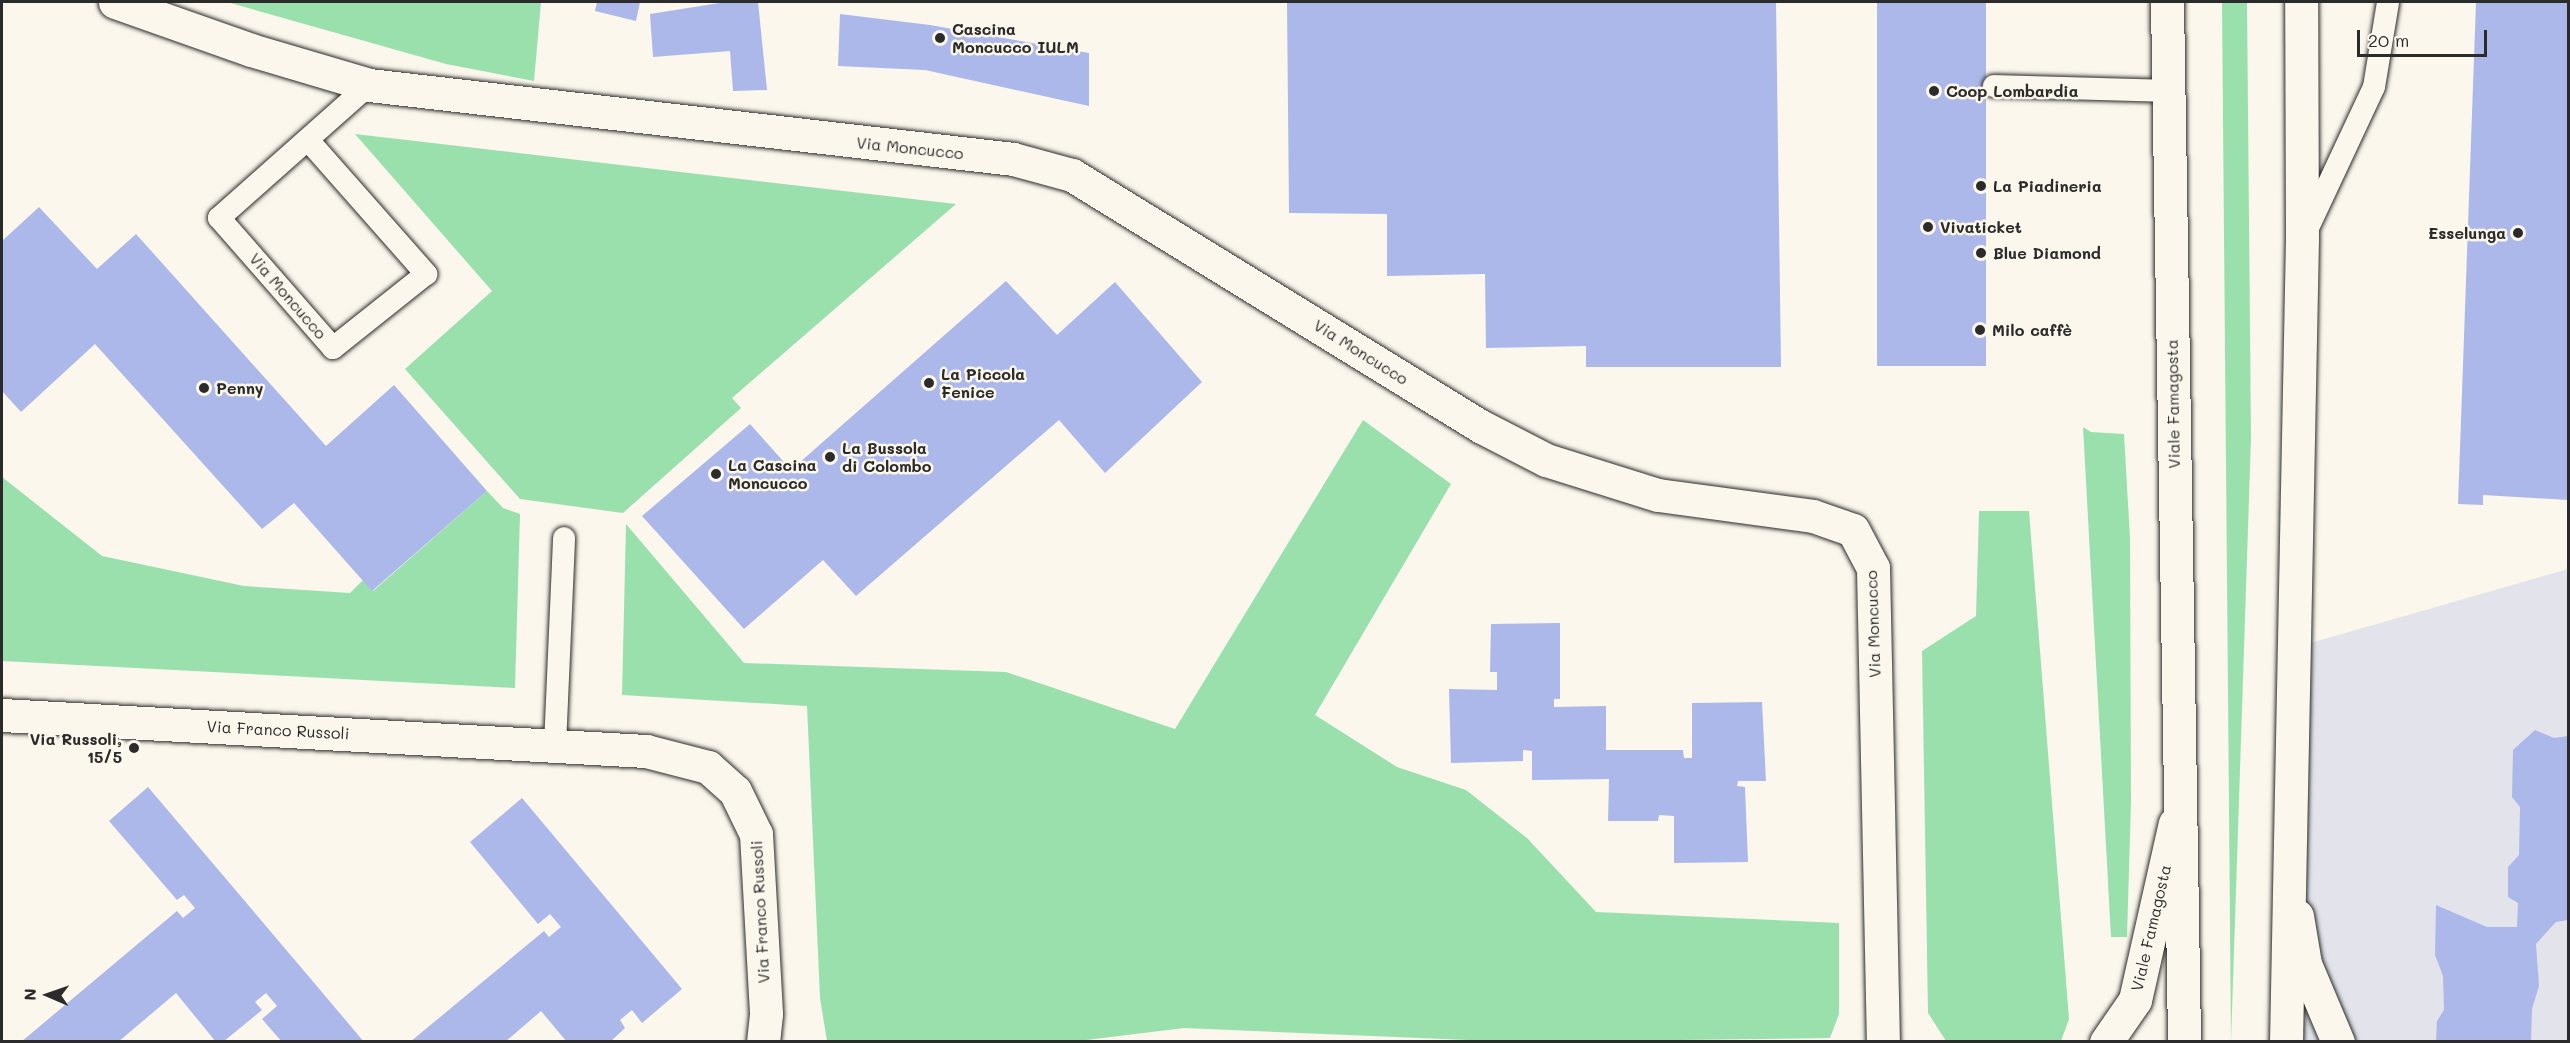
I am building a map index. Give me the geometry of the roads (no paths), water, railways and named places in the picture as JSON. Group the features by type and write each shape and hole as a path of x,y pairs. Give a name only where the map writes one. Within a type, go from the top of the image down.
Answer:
{"street":[{"name":"Via Moncucco","path":"115,2 251,50 369,85 1013,159 1072,175 1482,427 1546,460 1658,495 1813,516 1853,530 1873,568 1883,1041"},
{"name":"Viale Famagosta","path":"2167,2 2178,806 2184,1041"},
{"path":"2286,1041 2302,239 2301,2"},
{"name":"Via Franco Russoli","path":"2,714 668,754 708,767 735,791 747,809 759,852 768,1032"},
{"name":"Viale Famagosta","path":"2106,1041 2135,1000 2178,806"},
{"path":"2288,852 2305,964 2338,1041"}],"lane":[{"path":"2302,239 2374,87 2388,2"},
{"name":"Via Moncucco","path":"308,140 426,274 333,348 219,218 369,85"},
{"path":"1994,86 2169,91"},
{"path":"555,746 564,538"}],"place":[{"name":"Cascina Moncucco IULM","path":"940,38"},
{"name":"Coop Lombardia","path":"1934,91"},
{"name":"La Piadineria","path":"1981,186"},
{"name":"Vivaticket","path":"1928,227"},
{"name":"Esselunga","path":"2518,233"},
{"name":"Blue Diamond","path":"1981,253"},
{"name":"Milo caffè","path":"1980,330"},
{"name":"La Piccola Fenice","path":"929,383"},
{"name":"Penny","path":"204,388"},
{"name":"La Bussola di Colombo","path":"830,457"},
{"name":"La Cascina Moncucco","path":"716,474"},
{"name":"Via Russoli, 15/5","path":"134,748"}]}
